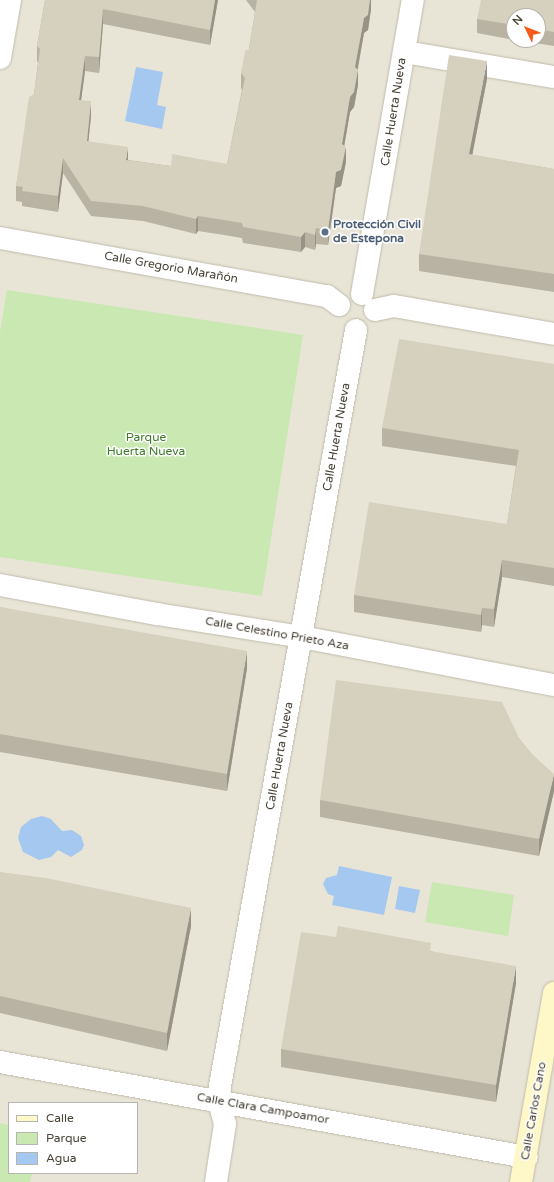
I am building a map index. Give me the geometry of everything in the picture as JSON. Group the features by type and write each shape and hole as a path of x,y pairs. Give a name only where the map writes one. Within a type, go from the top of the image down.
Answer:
{"street":[{"path":"0,58 10,0"},
{"name":"Calle Huerta Nueva","path":"368,302 404,52 414,0"},
{"path":"404,52 554,77"},
{"name":"Calle Gregorio Marañón","path":"0,238 327,296 339,305"},
{"path":"368,302 367,327 356,330 341,322 338,312 339,305 351,294 368,302 554,334"},
{"name":"Calle Huerta Nueva","path":"216,1182 225,1124 219,1101 356,330"},
{"name":"Calle Celestino Prieto Aza","path":"0,585 157,614 302,637 554,685"},
{"name":"Calle Carlos Cano","path":"522,1182 554,993"},
{"name":"Calle Clara Campoamor","path":"0,1062 526,1157"}],"shaded area":[{"path":"0,0 554,0 554,1182 0,1182"}],"green space":[{"name":"Parque Huerta Nueva","path":"7,290 303,335 262,596 0,557 0,332"},
{"path":"432,882 514,895 508,936 425,922"},
{"path":"0,1123 8,1125 8,1174 32,1174 30,1182 0,1182"}],"water":[{"path":"136,67 163,72 157,105 166,107 162,129 125,121"},
{"path":"42,816 51,819 62,831 72,830 81,836 84,845 82,850 71,857 58,850 51,857 39,860 23,852 18,838 21,827 31,819"},
{"path":"339,866 392,877 384,915 332,905 334,896 328,894 323,884 326,878 337,875"},
{"path":"399,886 420,890 415,913 395,909"}],"building":[{"path":"45,0 215,0 210,30 103,9 99,57 85,56 79,100 91,101 87,141 128,147 126,160 171,166 172,154 227,164 245,78 241,73 245,51 249,49 257,0 370,0 368,15 364,18 355,67 358,70 354,92 350,97 342,144 346,147 341,170 336,172 328,230 316,228 315,235 305,232 301,237 243,227 242,223 198,216 196,219 143,206 91,201 63,158 58,196 22,191 23,187 16,186 29,97 34,94 40,49 37,46"},
{"path":"481,0 554,0 554,32 546,30 546,8 506,8 506,24 477,19"},
{"path":"449,55 487,61 469,154 554,169 554,274 419,254"},
{"path":"399,339 554,364 554,568 502,560 494,609 482,608 481,615 354,595 369,502 507,524 519,450 382,428"},
{"path":"0,607 247,651 227,774 0,734"},
{"path":"336,680 502,702 519,738 533,755 554,774 539,839 320,800"},
{"path":"0,872 46,878 191,908 167,1033 0,996"},
{"path":"338,926 431,943 430,951 516,966 496,1085 281,1049 301,932 336,937"}],"place":[{"name":"Protección Civil de Estepona","path":"325,232"}]}
